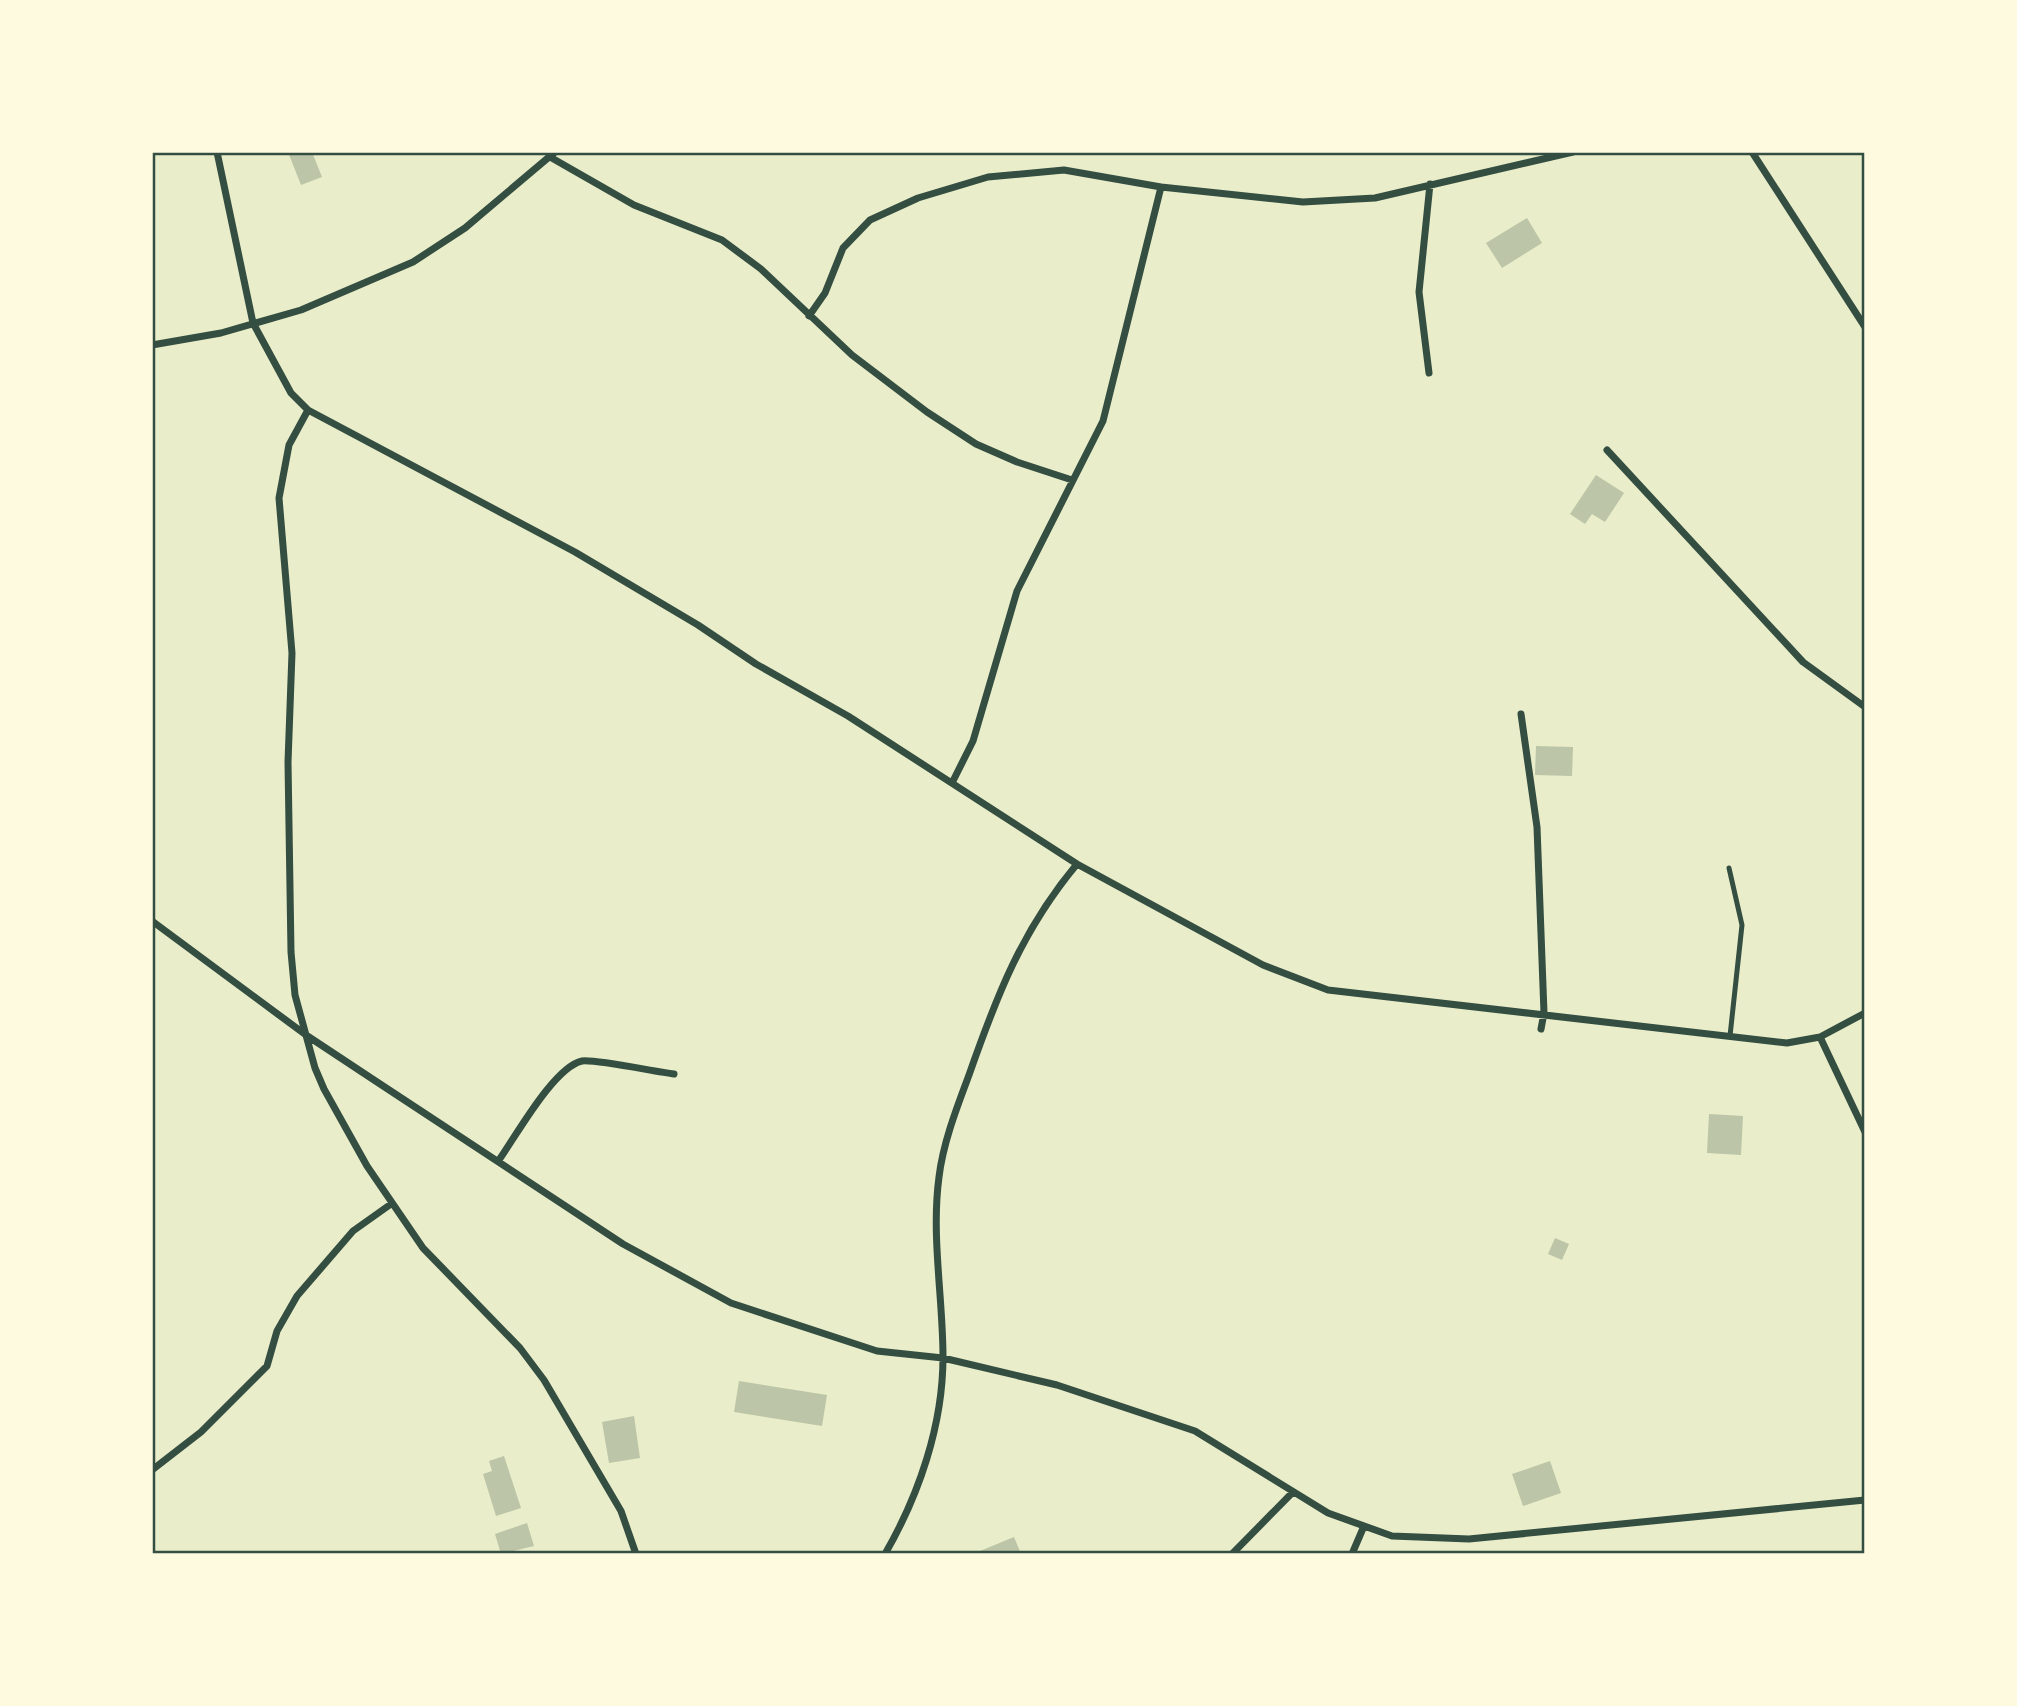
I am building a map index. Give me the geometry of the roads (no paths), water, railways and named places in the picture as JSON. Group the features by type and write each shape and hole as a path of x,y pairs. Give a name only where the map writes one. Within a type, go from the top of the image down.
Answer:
{"street":[{"path":"217,152 253,323 291,393 308,410 586,559 698,625 756,664 848,716 1077,864 1263,965 1328,990 1787,1043 1820,1037 1865,1013"},
{"path":"809,316 825,293 843,248 870,220 918,198 988,177 1064,170 1161,187 1303,202 1375,198 1573,152"},
{"path":"1752,152 1865,327"},
{"path":"152,345 221,333 301,310 413,262 465,228 553,155 634,205 722,240 761,269 852,355 927,412 976,444 1017,462 1072,480"},
{"path":"1429,373 1419,292 1430,184"},
{"path":"952,783 972,741 1017,591 1103,421 1161,187"},
{"path":"308,410 289,445 279,499 292,653 288,762 291,952 295,995 306,1035 324,1089 391,1204 423,1248 520,1348 544,1380 621,1511 636,1554"},
{"path":"1607,450 1803,662 1865,707"},
{"path":"1521,714 1536,827 1544,1013 1541,1029"},
{"path":"885,1554 919,1479 937,1423 943,1359 937,1262 939,1177 959,1103 1024,937 1051,896 1077,864"},
{"path":"152,921 306,1035 623,1244 731,1303 877,1351 943,1359 1057,1385 1195,1431 1328,1513 1392,1536 1469,1539 1865,1500"},
{"path":"1820,1037 1865,1132"},
{"path":"499,1160 547,1091 568,1069 583,1061 674,1074"},
{"path":"152,1470 201,1432 267,1366 277,1331 297,1296 353,1231 391,1204"},
{"path":"1231,1554 1293,1492"},
{"path":"1352,1554 1364,1526"}],"lane":[{"path":"1729,868 1742,925 1730,1036"}]}
